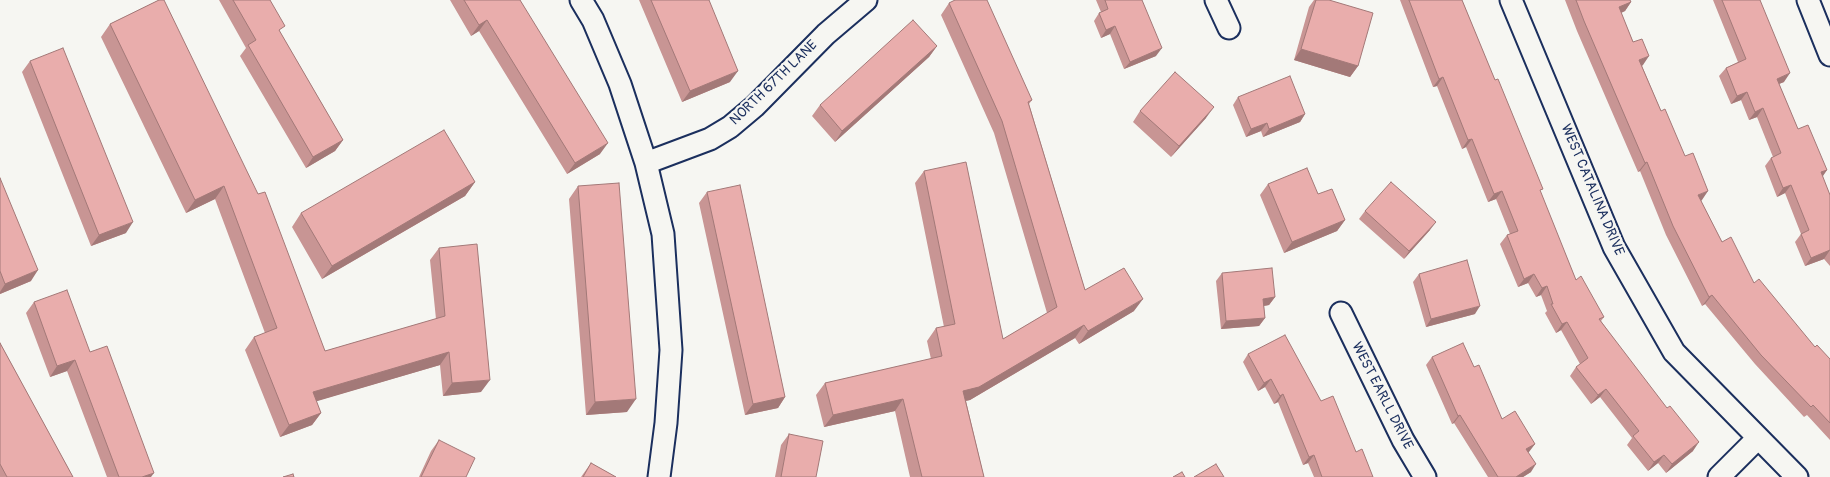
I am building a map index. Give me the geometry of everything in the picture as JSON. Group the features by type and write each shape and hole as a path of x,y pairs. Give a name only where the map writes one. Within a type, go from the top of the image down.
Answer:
{"street":[{"path":"581,0 593,20 620,84 646,163 663,234 671,350 666,423 659,477"},
{"name":"NORTH 67TH LANE","path":"646,163 702,143 730,127 755,106 826,34 866,0"},
{"path":"1216,0 1229,28"},
{"name":"WEST CATALINA DRIVE","path":"1511,0 1618,255 1674,352 1797,477"},
{"path":"1808,0 1830,55"},
{"name":"WEST EARLL DRIVE","path":"1342,313 1391,416 1425,477"},
{"path":"1719,477 1758,438"}],"building":[{"path":"159,0 164,0 258,194 265,192 325,351 445,316 439,248 477,244 490,380 452,383 449,352 313,392 321,413 289,425 254,337 277,328 224,186 195,200 110,24"},
{"path":"233,0 270,0 285,26 279,30 343,140 313,157 248,45 256,40"},
{"path":"464,0 520,0 608,143 575,163 487,20 479,25"},
{"path":"651,0 709,0 738,71 690,91"},
{"path":"955,0 987,0 1032,100 1028,102 1085,290 1124,268 1143,299 1088,331 1084,325 979,387 963,391 984,477 922,477 903,399 833,415 825,383 942,356 936,328 955,324 924,171 966,162 1003,339 1057,307 1002,121 949,3"},
{"path":"1105,0 1142,0 1162,48 1130,62 1115,26 1106,30 1099,13 1108,9"},
{"path":"1316,0 1329,0 1373,13 1358,66 1301,49"},
{"path":"1409,0 1462,0 1495,80 1498,79 1543,189 1540,190 1576,280 1581,276 1604,317 1599,319 1667,408 1670,406 1699,442 1672,464 1664,455 1654,462 1633,436 1639,431 1606,389 1598,395 1576,367 1588,358 1567,322 1562,324 1551,304 1553,304 1547,286 1542,288 1534,274 1524,279 1507,235 1518,231 1502,191 1494,194 1472,139 1468,140 1443,77 1439,79"},
{"path":"1576,0 1630,0 1631,2 1619,7 1633,42 1642,39 1649,56 1639,60 1661,111 1665,109 1685,156 1693,153 1708,191 1698,195 1722,242 1731,237 1754,283 1759,279 1815,347 1817,345 1830,359 1830,423 1813,405 1811,407 1761,355 1712,295 1709,297 1673,226"},
{"path":"1722,0 1760,0 1790,73 1777,79 1798,129 1808,125 1827,170 1821,172 1830,195 1830,250 1811,258 1801,234 1809,230 1791,185 1783,188 1771,158 1781,153 1763,108 1755,112 1747,92 1737,96 1726,68 1746,59"},
{"path":"913,20 937,46 842,131 820,105"},
{"path":"63,48 133,222 99,235 30,61"},
{"path":"1175,72 1214,107 1179,146 1140,111"},
{"path":"1290,76 1305,114 1269,129 1267,123 1251,129 1238,97"},
{"path":"444,130 475,182 332,266 301,213"},
{"path":"1307,168 1318,194 1332,189 1345,220 1292,242 1268,184"},
{"path":"0,178 38,270 5,284 0,271"},
{"path":"1391,182 1436,222 1409,251 1365,211"},
{"path":"619,183 636,399 595,402 578,186"},
{"path":"740,185 785,397 753,404 707,192"},
{"path":"1467,260 1480,306 1431,319 1419,274"},
{"path":"1272,268 1275,297 1263,299 1265,318 1226,321 1222,273"},
{"path":"67,290 90,352 107,346 154,473 142,477 119,477 75,360 57,366 34,302"},
{"path":"1285,335 1321,401 1333,396 1356,452 1362,449 1373,477 1322,477 1314,455 1309,457 1283,394 1280,396 1271,379 1264,383 1248,354"},
{"path":"0,343 73,477 7,477 0,464"},
{"path":"1463,343 1474,367 1479,365 1502,419 1515,411 1535,444 1526,449 1536,464 1516,477 1498,477 1460,415 1458,416 1432,357"},
{"path":"789,434 823,441 816,477 781,477"},
{"path":"439,440 475,458 466,477 421,477"},
{"path":"591,463 616,477 583,477"},
{"path":"1216,464 1224,477 1194,477"},
{"path":"1182,472 1185,477 1173,477"},
{"path":"293,474 294,477 283,477"}]}
